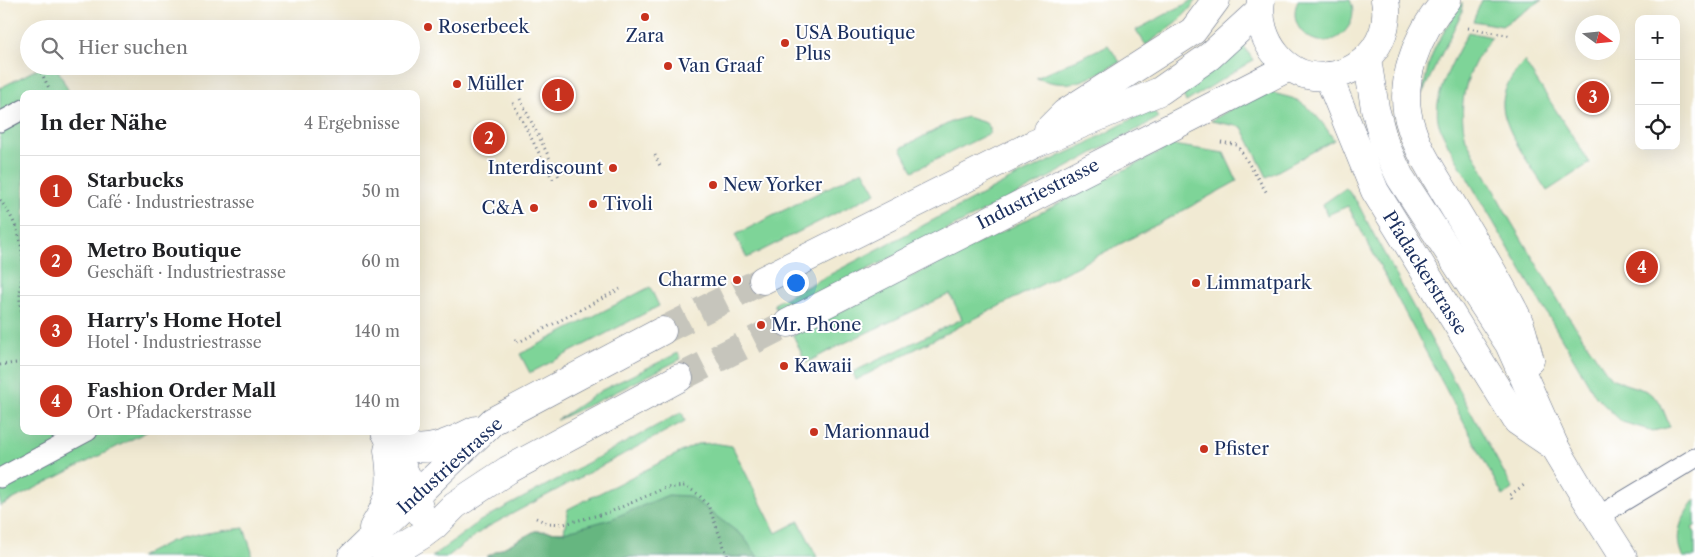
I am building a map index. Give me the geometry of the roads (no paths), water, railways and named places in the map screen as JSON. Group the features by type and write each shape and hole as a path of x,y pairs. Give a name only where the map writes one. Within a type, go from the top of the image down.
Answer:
{"street":[{"path":"1034,144 1065,113 1193,31 1216,0"},
{"name":"Pfadackerstrasse","path":"1447,0 1435,13 1416,50 1410,69 1406,91 1410,126 1426,160 1516,315 1555,446"},
{"path":"1260,6 1263,33 1272,52 1289,67 1308,75 1328,76 1349,71 1367,59 1379,45 1390,3"},
{"path":"763,280 1034,144 1160,91 1210,56 1260,6"},
{"name":"Pfadackerstrasse","path":"1367,59 1377,116 1384,142 1400,177 1509,344 1555,446 1623,557"},
{"name":"Industriestrasse","path":"788,323 1289,67"},
{"name":"Pfadackerstrasse","path":"1328,76 1375,192 1517,422 1555,446"},
{"name":"Industriestrasse","path":"356,554 493,421 662,332"},
{"name":"Industriestrasse","path":"386,557 434,526 455,505 508,470 679,378"},
{"path":"389,435 404,446 424,449 450,443 493,421"},
{"path":"356,554 383,510 390,491 391,470 385,435"},
{"path":"386,435 416,496 420,510 415,527 386,557"},
{"path":"416,496 431,505 447,507 455,505"}],"lane":[{"path":"0,122 20,111"},
{"path":"0,478 81,435"},
{"path":"1598,517 1695,458"}],"tunnel":[{"path":"662,331 763,280"},
{"path":"679,378 788,323"}],"place":[{"name":"Zara","path":"645,17"},
{"name":"Roserbeek","path":"428,27"},
{"name":"USA Boutique Plus","path":"785,43"},
{"name":"Van Graaf","path":"668,66"},
{"name":"Müller","path":"457,84"},
{"name":"Starbucks","path":"558,95"},
{"name":"Harry's Home Hotel","path":"1593,97"},
{"name":"Metro Boutique","path":"489,138"},
{"name":"Interdiscount","path":"613,168"},
{"name":"New Yorker","path":"713,185"},
{"name":"Tivoli","path":"593,204"},
{"name":"C&A","path":"534,208"},
{"name":"Fashion Order Mall","path":"1642,267"},
{"name":"Charme","path":"737,280"},
{"name":"Limmatpark","path":"1196,283"},
{"name":"Mr. Phone","path":"761,325"},
{"name":"Kawaii","path":"784,366"},
{"name":"Marionnaud","path":"814,432"},
{"name":"Pfister","path":"1204,449"}]}
